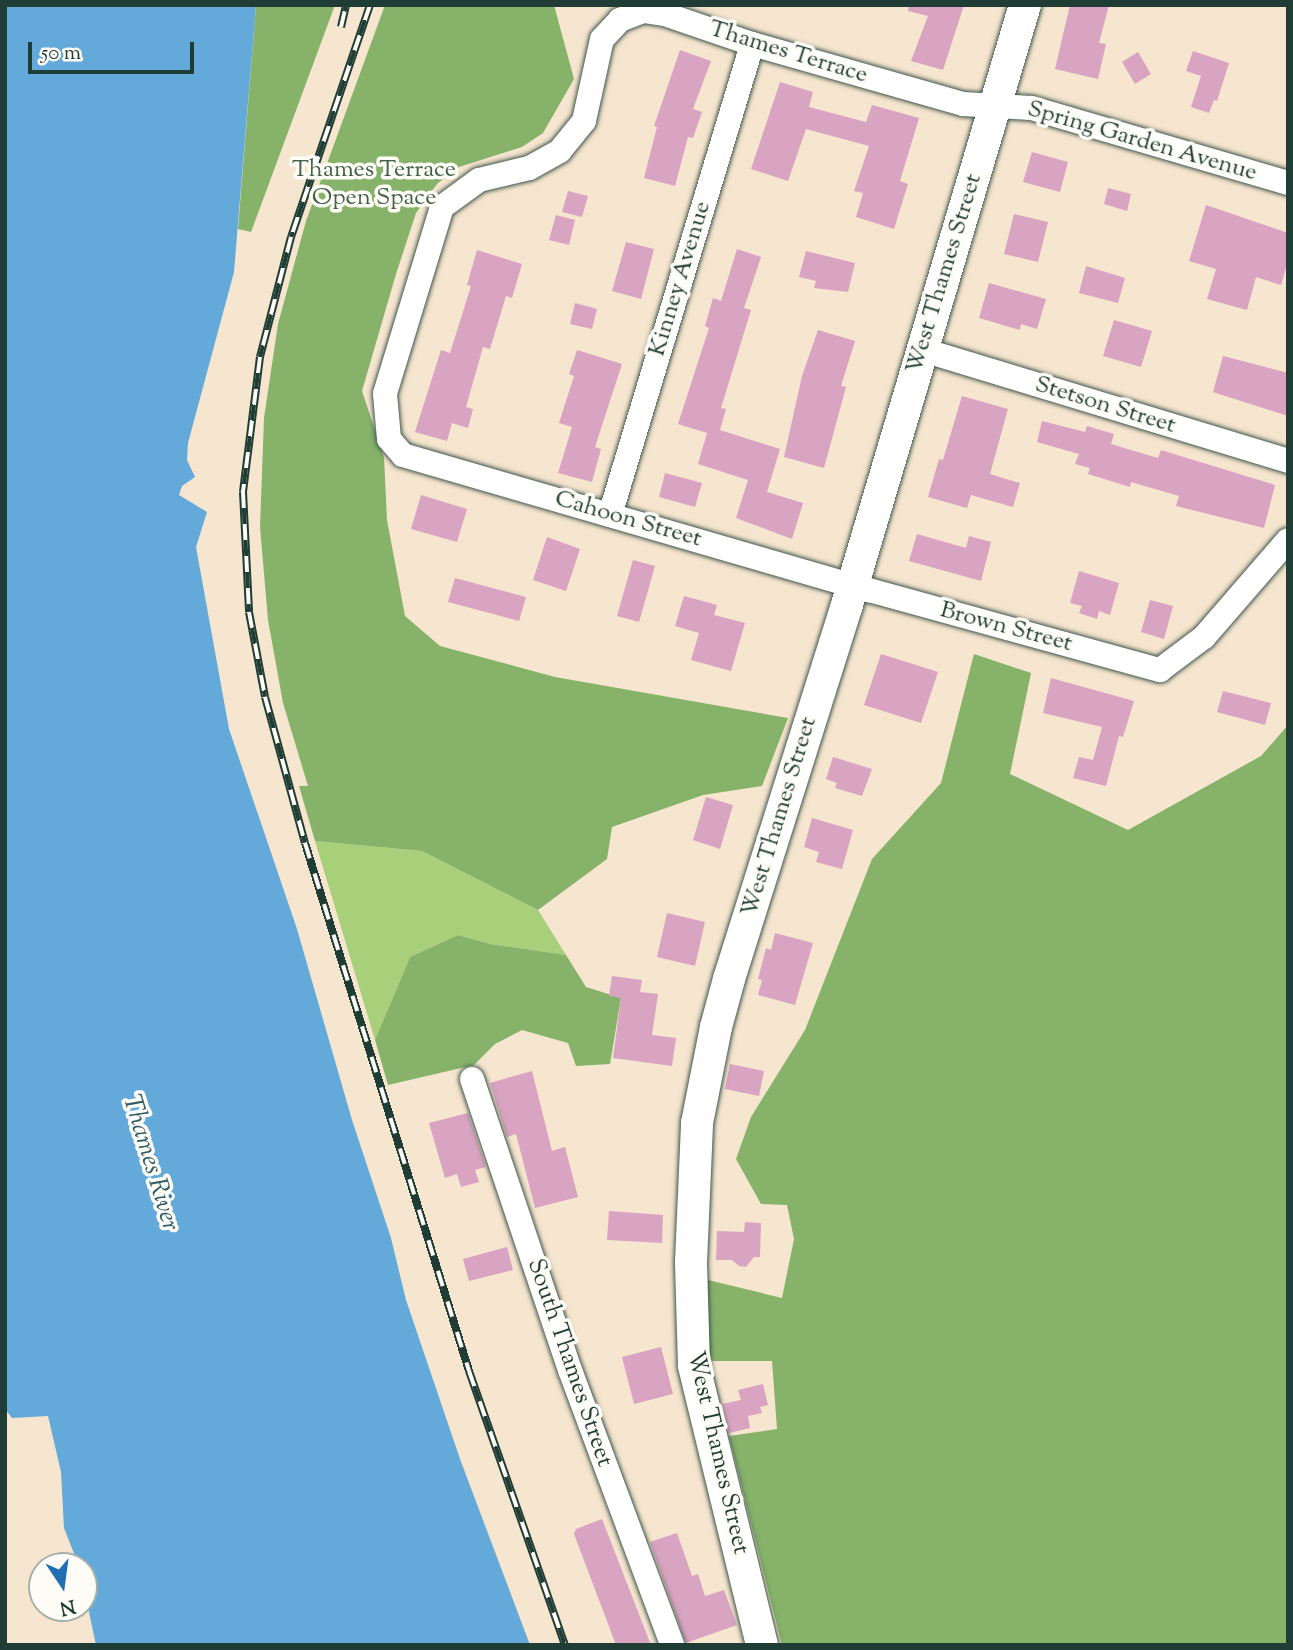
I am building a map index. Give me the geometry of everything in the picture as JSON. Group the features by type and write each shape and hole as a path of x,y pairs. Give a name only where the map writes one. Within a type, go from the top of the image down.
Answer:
{"main road":[{"name":"West Thames Street","path":"762,1645 694,1365 691,1262 697,1123 713,1040 729,979 853,585 1025,5"}],"street":[{"name":"Thames Terrace","path":"403,455 389,439 385,394 442,207 479,180 529,168 566,144 583,121 602,39 620,20 643,11 665,14 752,44 963,103 996,104"},
{"name":"Kinney Avenue","path":"610,515 752,44"},
{"name":"Spring Garden Avenue","path":"996,104 1031,108 1288,183"},
{"name":"Stetson Street","path":"923,350 1288,461"},
{"name":"Cahoon Street","path":"403,455 853,585"},
{"name":"Brown Street","path":"853,585 1160,670 1204,638 1288,540"},
{"name":"South Thames Street","path":"472,1080 570,1370 673,1645"}],"green space":[{"path":"256,5 335,5 251,232 238,229"},
{"name":"Thames Terrace Open Space","path":"385,5 554,5 574,79 543,133 522,147 459,167 437,184 416,213 396,274 362,391 384,457 387,520 405,616 440,646 555,677 788,718 762,786 703,795 612,827 607,859 538,910 422,851 315,841 299,786 308,786 283,703 268,620 260,527 264,418 278,324 306,221"},
{"path":"974,654 1031,673 1010,774 1128,830 1261,756 1288,725 1288,1645 782,1645 729,1436 777,1429 772,1361 709,1361 708,1280 782,1298 794,1239 787,1205 761,1204 736,1159 751,1117 805,1030 872,859 941,783"},
{"path":"315,841 422,851 538,910 566,955 490,944 458,935 410,957 375,1040"},
{"path":"458,935 490,944 566,955 586,987 621,998 610,1064 576,1066 568,1043 522,1030 495,1044 474,1065 388,1085 375,1040 410,957"}],"water":[{"name":"Thames River","path":"5,5 256,5 234,272 188,443 187,460 195,477 182,486 179,495 207,512 196,547 229,729 297,929 352,1120 391,1238 406,1300 460,1459 530,1645 96,1645 91,1622 98,1622 98,1552 73,1552 64,1528 61,1472 48,1416 12,1418 5,1409"}],"building":[{"path":"909,5 964,5 943,70 911,61 928,16 908,11"},
{"path":"1070,5 1109,5 1099,43 1106,44 1098,79 1055,69"},
{"path":"680,50 711,61 693,109 702,112 693,138 688,137 675,186 644,178 657,127 654,126"},
{"path":"1193,51 1229,63 1217,101 1214,100 1209,113 1191,107 1201,76 1186,71"},
{"path":"1138,52 1151,74 1135,84 1122,62"},
{"path":"780,82 813,92 809,107 866,122 872,105 919,118 900,181 908,184 894,229 856,217 863,193 854,191 869,146 806,129 788,181 751,169"},
{"path":"1032,152 1068,162 1060,192 1023,182"},
{"path":"1108,188 1131,194 1127,211 1104,204"},
{"path":"568,191 588,196 582,217 562,212"},
{"path":"1206,205 1288,233 1288,261 1281,285 1256,277 1247,310 1207,299 1216,269 1189,261"},
{"path":"1014,214 1048,222 1038,262 1004,254"},
{"path":"556,215 575,220 569,245 549,240"},
{"path":"626,242 654,249 641,299 612,291"},
{"path":"737,249 761,257 744,308 751,310 721,408 726,409 720,430 780,449 767,492 803,503 792,539 736,518 748,480 698,464 707,433 678,424 709,328 705,326 713,298 721,301"},
{"path":"477,250 522,264 512,298 506,296 490,349 483,347 466,407 473,409 468,428 452,423 447,441 415,432 441,350 450,353 471,286 467,285"},
{"path":"806,251 855,263 848,292 814,288 816,281 799,277"},
{"path":"1086,266 1125,278 1118,303 1079,293"},
{"path":"989,283 1046,299 1037,329 1021,324 1020,330 979,318"},
{"path":"575,303 597,309 592,329 570,324"},
{"path":"1114,320 1152,331 1141,367 1103,356"},
{"path":"818,330 855,341 841,386 846,387 824,468 784,457 802,376"},
{"path":"577,350 622,364 595,447 601,449 592,482 558,473 572,427 559,423 574,376 569,374"},
{"path":"1223,356 1288,373 1288,416 1213,392"},
{"path":"962,396 1008,409 990,474 1020,483 1013,507 971,495 967,508 928,497 939,459 943,460"},
{"path":"1042,421 1085,432 1087,426 1114,434 1111,444 1158,458 1161,450 1275,485 1264,528 1176,506 1179,496 1131,482 1130,487 1088,474 1090,468 1075,464 1079,454 1037,442"},
{"path":"665,473 702,483 695,507 659,497"},
{"path":"421,495 467,509 457,542 411,529"},
{"path":"917,534 966,548 969,536 991,542 981,581 909,561"},
{"path":"547,537 580,549 566,591 533,580"},
{"path":"633,560 655,566 639,622 617,616"},
{"path":"1079,571 1119,583 1110,615 1099,611 1097,619 1079,613 1082,606 1070,603"},
{"path":"455,578 526,597 519,621 448,602"},
{"path":"684,596 717,605 714,615 745,623 731,671 691,660 699,633 675,626"},
{"path":"1150,600 1173,606 1164,639 1141,632"},
{"path":"881,654 938,672 921,723 864,705"},
{"path":"1051,678 1134,701 1123,737 1119,736 1106,786 1073,778 1079,757 1093,760 1102,727 1043,713"},
{"path":"1223,691 1271,703 1265,725 1217,712"},
{"path":"833,757 872,769 862,796 835,788 837,783 826,779"},
{"path":"706,797 733,805 720,849 693,840"},
{"path":"812,818 853,830 842,869 816,862 819,852 804,847"},
{"path":"667,913 705,922 695,966 657,957"},
{"path":"775,933 813,943 795,1005 758,995 762,980 758,979 766,948 771,950"},
{"path":"612,976 642,980 640,992 658,994 652,1035 676,1038 672,1066 613,1058 621,998 609,996"},
{"path":"730,1064 764,1071 759,1096 725,1089"},
{"path":"532,1071 552,1151 565,1147 578,1197 535,1208 516,1134 507,1137 490,1083"},
{"path":"468,1113 486,1167 475,1170 479,1182 461,1187 457,1174 445,1178 429,1123"},
{"path":"609,1211 663,1215 662,1243 607,1240"},
{"path":"745,1222 761,1223 760,1257 754,1257 746,1267 739,1266 732,1260 716,1260 717,1231 744,1232"},
{"path":"507,1247 513,1270 469,1281 463,1259"},
{"path":"661,1347 673,1394 634,1404 622,1357"},
{"path":"763,1384 768,1405 760,1407 762,1413 748,1416 750,1428 729,1433 722,1404 741,1400 738,1390"},
{"path":"602,1519 651,1645 616,1645 574,1534 576,1529"},
{"path":"677,1533 692,1576 698,1574 705,1596 724,1590 737,1625 686,1643 650,1542"}],"railway":[{"path":"341,27 346,5"},
{"path":"370,5 291,237 260,357 243,492 249,612 265,697 305,843 469,1371 565,1645"}]}
